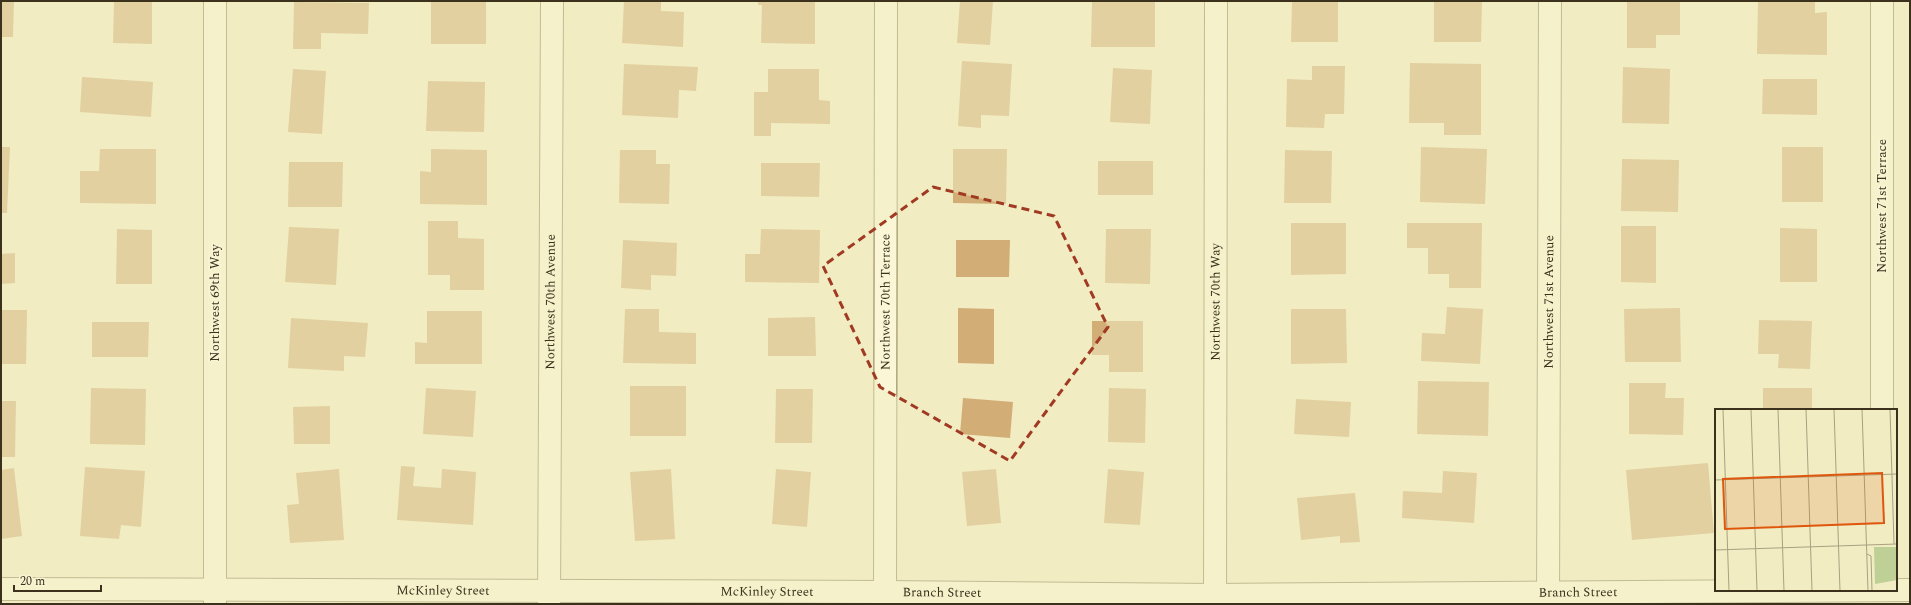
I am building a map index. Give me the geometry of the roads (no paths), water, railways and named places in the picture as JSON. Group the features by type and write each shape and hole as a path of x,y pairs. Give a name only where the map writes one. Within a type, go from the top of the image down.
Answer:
{"street":[{"name":"Northwest 69th Way","path":"215,1 215,597"},
{"name":"Northwest 70th Avenue","path":"549,598 552,1"},
{"name":"Northwest 70th Terrace","path":"885,598 886,1"},
{"name":"Northwest 70th Way","path":"1215,600 1216,1"},
{"name":"Northwest 71st Avenue","path":"1548,598 1550,1"},
{"name":"Northwest 71st Terrace","path":"1882,1 1882,409"},
{"name":"McKinley Street","path":"1,589 215,597 885,598"},
{"name":"Branch Street","path":"885,598 1215,600 1548,598 1882,595 1910,590"}]}
